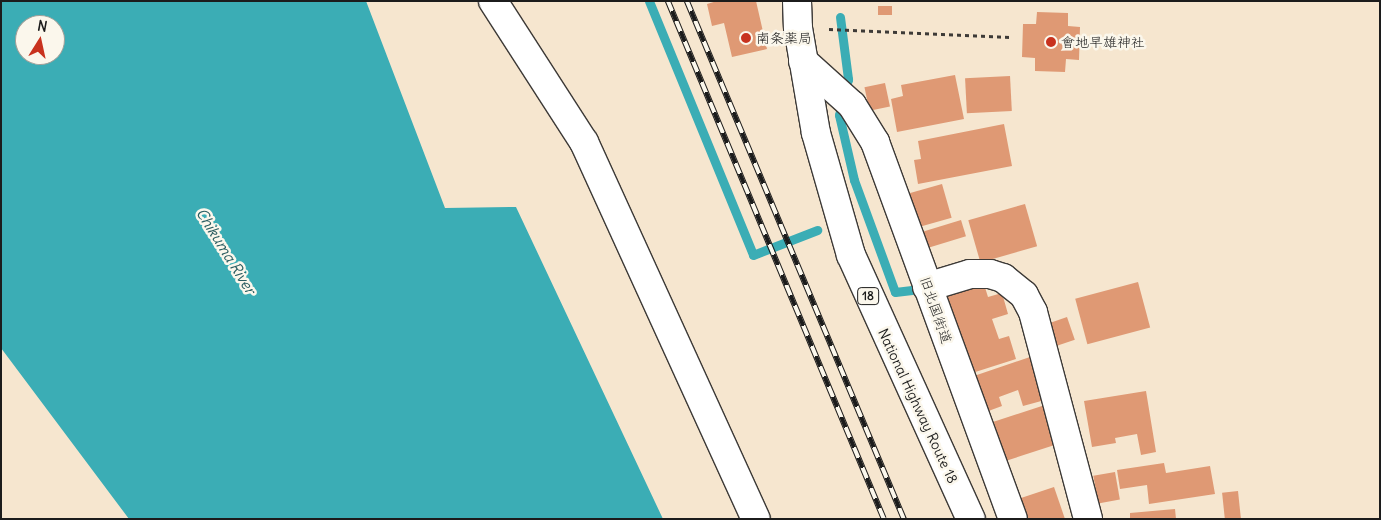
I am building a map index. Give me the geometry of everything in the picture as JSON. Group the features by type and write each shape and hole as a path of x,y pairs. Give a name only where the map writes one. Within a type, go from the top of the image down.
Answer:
{"main road":[{"path":"493,1 584,142 756,519"},
{"name":"National Highway Route 18","path":"797,1 803,61 816,133 851,255 971,519"},
{"name":"旧北国街道","path":"803,61 844,98 875,142 894,186 928,288 1013,519"},
{"path":"928,288 970,274 990,274 1003,278 1024,295 1033,312 1088,519"}],"path":[{"path":"828,29 1010,37"}],"water":[{"name":"Chikuma River","path":"1,1 366,1 445,208 516,207 663,519 129,519 1,348"}],"building":[{"name":"南条薬局","path":"717,1 756,1 767,49 732,57 724,23 712,26 707,4"},
{"path":"878,6 892,6 892,15 878,15"},
{"name":"會地早雄神社","path":"1037,12 1068,13 1068,26 1080,27 1079,60 1066,59 1065,72 1035,71 1035,58 1022,57 1023,24 1036,24"},
{"path":"955,75 964,119 897,132 891,99 903,96 901,85"},
{"path":"1010,76 1012,111 967,113 965,78"},
{"path":"885,83 890,106 869,111 864,87"},
{"path":"1004,124 1012,166 918,184 914,160 921,159 918,141"},
{"path":"942,184 952,218 919,227 909,193"},
{"path":"1025,204 1037,246 980,263 968,220"},
{"path":"961,220 966,236 927,248 922,232"},
{"path":"983,281 988,297 1002,293 1008,314 992,319 999,339 1009,336 1016,359 969,374 943,294"},
{"path":"1138,282 1150,327 1087,344 1075,299"},
{"path":"1067,317 1075,340 1054,347 1046,324"},
{"path":"1030,357 1045,400 1023,406 1018,390 999,397 1002,406 983,413 971,377"},
{"path":"1146,391 1156,452 1141,455 1137,434 1115,438 1116,443 1092,447 1084,401"},
{"path":"1045,405 1058,444 1006,461 994,422"},
{"path":"1164,463 1166,473 1210,466 1215,494 1149,504 1147,485 1120,489 1117,470"},
{"path":"1115,472 1120,500 1098,503 1093,476"},
{"path":"1054,487 1065,519 1027,519 1021,498"},
{"path":"1238,491 1241,519 1225,519 1222,493"},
{"path":"1175,509 1176,519 1130,519 1130,513"}],"waterway":[{"path":"649,1 753,255 817,230"},
{"path":"840,17 848,79 839,115 854,180 895,292 912,290"}],"railway":[{"path":"668,1 884,519"},
{"path":"687,1 904,519"}],"place":[{"name":"南条薬局","path":"746,38"},
{"name":"會地早雄神社","path":"1051,42"}]}
